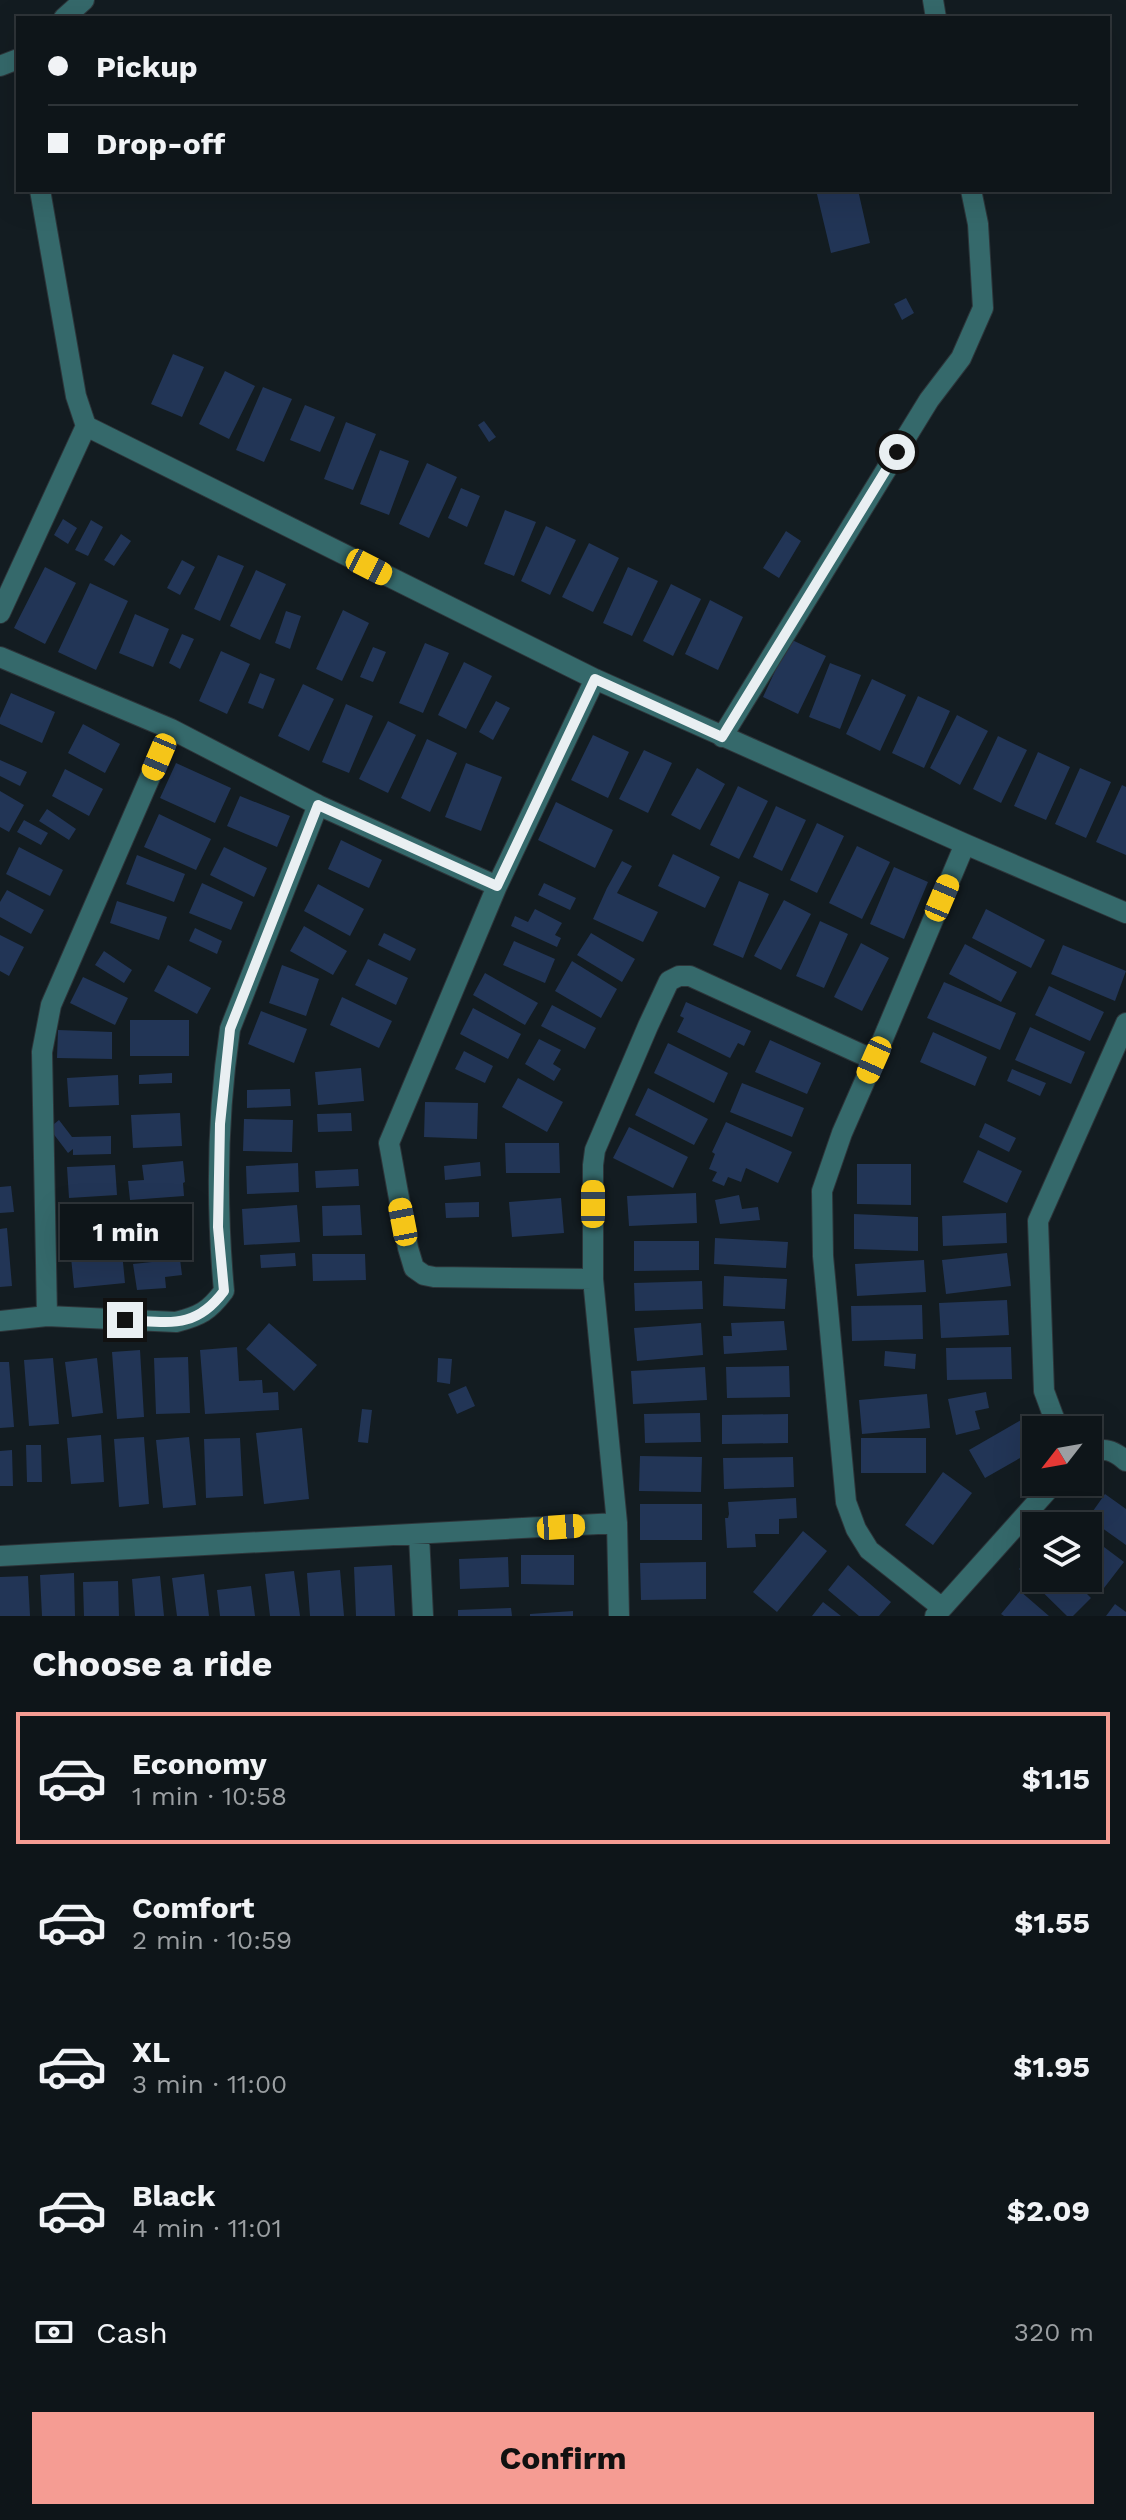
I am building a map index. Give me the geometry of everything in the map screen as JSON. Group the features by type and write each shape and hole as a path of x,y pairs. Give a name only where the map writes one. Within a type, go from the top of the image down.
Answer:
{"street":[{"path":"66,16 84,0"},
{"path":"0,613 86,426 76,396 40,192"},
{"path":"722,737 929,400 961,358 983,308 978,224 971,192"},
{"path":"86,426 595,679 1126,913"},
{"path":"0,657 171,729 318,805 497,886"},
{"path":"593,1279 424,1275 414,1268 408,1248 389,1143 497,886 595,679"},
{"path":"47,1316 42,1052 45,1033 51,1005 171,729"},
{"path":"0,1321 47,1316 176,1322 194,1318 211,1308 224,1291 218,1227 220,1124 230,1029 318,805"},
{"path":"965,844 842,1133 822,1191 823,1256 846,1502 856,1529 869,1550 938,1612 1042,1496"},
{"path":"619,1616 617,1523 593,1279 593,1165 595,1150 669,981 679,976 690,976 874,1060"},
{"path":"1053,1416 1044,1391 1038,1221 1126,1023"},
{"path":"1102,1449 1113,1450 1126,1461"},
{"path":"0,1556 617,1523"},
{"path":"419,1535 423,1616"}],"building":[{"path":"816,192 858,192 870,243 831,253"},
{"path":"906,298 914,313 902,320 894,304"},
{"path":"173,354 204,367 182,417 151,404"},
{"path":"225,371 255,386 229,439 199,424"},
{"path":"263,387 292,399 264,462 236,450"},
{"path":"305,405 335,417 320,452 290,440"},
{"path":"484,421 496,437 489,442 478,425"},
{"path":"346,422 376,434 353,490 324,479"},
{"path":"380,450 409,461 389,515 360,504"},
{"path":"427,463 457,477 429,538 399,524"},
{"path":"461,488 480,496 467,527 448,518"},
{"path":"505,510 536,522 514,576 484,564"},
{"path":"63,519 77,528 68,544 54,535"},
{"path":"91,520 103,527 88,556 75,550"},
{"path":"546,526 576,540 550,595 521,581"},
{"path":"786,531 801,541 779,578 763,568"},
{"path":"121,534 131,541 114,566 104,560"},
{"path":"589,543 619,558 593,612 562,597"},
{"path":"218,555 244,566 220,621 194,609"},
{"path":"182,560 195,567 180,595 167,588"},
{"path":"45,567 76,583 45,644 14,628"},
{"path":"628,567 658,581 632,636 603,623"},
{"path":"256,570 286,584 260,640 230,626"},
{"path":"90,583 128,601 96,670 58,652"},
{"path":"671,584 701,599 673,656 643,641"},
{"path":"710,600 743,617 718,670 685,654"},
{"path":"343,610 369,623 342,681 316,669"},
{"path":"286,611 301,616 290,649 275,643"},
{"path":"135,614 169,629 153,667 119,653"},
{"path":"182,634 194,639 180,669 169,663"},
{"path":"790,639 826,656 798,714 763,697"},
{"path":"425,643 449,653 423,713 399,703"},
{"path":"373,647 386,652 373,682 360,677"},
{"path":"221,651 250,664 227,714 199,701"},
{"path":"464,662 492,676 466,729 438,715"},
{"path":"830,663 861,675 840,729 809,717"},
{"path":"260,673 275,679 263,709 248,703"},
{"path":"872,679 906,695 880,751 846,734"},
{"path":"303,684 334,699 309,751 278,736"},
{"path":"11,693 55,712 42,743 0,724"},
{"path":"918,696 950,711 924,768 892,753"},
{"path":"496,701 510,708 493,740 479,732"},
{"path":"346,704 373,716 349,773 322,762"},
{"path":"957,715 988,731 960,785 930,768"},
{"path":"388,721 416,735 388,793 359,779"},
{"path":"83,724 120,744 105,773 68,753"},
{"path":"593,735 629,752 608,798 571,780"},
{"path":"998,736 1027,750 1001,803 973,789"},
{"path":"427,739 457,753 430,812 401,798"},
{"path":"644,750 672,763 648,813 619,799"},
{"path":"1038,752 1070,767 1046,820 1014,806"},
{"path":"0,760 27,772 20,786 0,776"},
{"path":"176,763 231,788 215,823 160,798"},
{"path":"466,763 502,777 481,831 445,817"},
{"path":"697,768 725,784 700,830 671,815"},
{"path":"1080,768 1111,782 1086,838 1055,824"},
{"path":"65,769 103,789 89,816 52,796"},
{"path":"1122,785 1126,787 1126,855 1096,842"},
{"path":"738,786 768,801 739,859 710,845"},
{"path":"0,791 24,805 9,832 0,827"},
{"path":"240,796 290,816 277,847 227,826"},
{"path":"556,802 613,830 595,868 538,840"},
{"path":"776,806 806,820 782,871 753,857"},
{"path":"47,809 76,829 69,840 39,821"},
{"path":"159,814 211,839 196,870 144,847"},
{"path":"24,820 48,833 41,845 17,832"},
{"path":"817,823 844,836 817,893 790,880"},
{"path":"341,840 382,860 369,888 328,869"},
{"path":"857,846 890,862 862,919 829,903"},
{"path":"19,847 63,870 50,896 6,874"},
{"path":"224,847 267,868 254,897 210,875"},
{"path":"673,854 720,877 705,908 658,886"},
{"path":"137,855 185,874 174,902 126,884"},
{"path":"622,861 632,866 617,893 658,912 643,942 593,919"},
{"path":"894,867 928,882 904,939 870,924"},
{"path":"739,881 769,894 743,958 713,945"},
{"path":"202,883 243,902 231,930 189,913"},
{"path":"544,883 576,898 570,910 538,895"},
{"path":"318,884 364,909 350,936 304,911"},
{"path":"7,890 44,910 31,934 0,917 0,902"},
{"path":"784,900 811,914 781,970 754,956"},
{"path":"117,901 167,917 159,940 110,923"},
{"path":"535,909 562,923 555,935 561,938 557,947 511,926 515,916 528,922"},
{"path":"986,909 1045,940 1031,968 972,938"},
{"path":"820,921 848,934 824,988 796,976"},
{"path":"304,926 347,951 333,975 290,951"},
{"path":"195,928 222,941 217,954 189,941"},
{"path":"384,933 416,949 410,961 378,945"},
{"path":"591,933 635,959 622,982 577,955"},
{"path":"0,935 24,947 9,976 0,971"},
{"path":"514,941 555,959 545,983 503,965"},
{"path":"861,943 889,958 862,1011 834,997"},
{"path":"965,944 1017,972 1001,1002 949,974"},
{"path":"1063,945 1126,971 1115,1001 1051,974"},
{"path":"104,951 132,970 124,983 95,965"},
{"path":"368,959 408,978 396,1005 355,985"},
{"path":"572,961 617,989 601,1018 555,991"},
{"path":"168,965 211,988 197,1014 154,991"},
{"path":"282,965 319,979 306,1016 269,1003"},
{"path":"485,973 538,1003 525,1025 473,995"},
{"path":"83,977 128,998 115,1025 70,1003"},
{"path":"944,982 1016,1013 1000,1050 927,1018"},
{"path":"1049,986 1104,1012 1090,1041 1035,1015"},
{"path":"342,997 392,1021 379,1048 330,1025"},
{"path":"686,1002 751,1031 744,1046 738,1043 730,1058 677,1032 684,1018 680,1016"},
{"path":"552,1005 596,1028 585,1049 541,1026"},
{"path":"473,1008 521,1034 508,1059 460,1034"},
{"path":"261,1011 307,1029 294,1063 248,1044"},
{"path":"130,1020 189,1020 189,1056 130,1056"},
{"path":"1030,1027 1085,1052 1071,1084 1015,1060"},
{"path":"58,1030 112,1032 112,1059 57,1058"},
{"path":"933,1032 987,1057 975,1086 920,1062"},
{"path":"539,1039 561,1050 553,1064 561,1069 554,1081 525,1064"},
{"path":"770,1040 821,1063 807,1094 755,1072"},
{"path":"668,1043 728,1073 714,1103 654,1073"},
{"path":"464,1051 493,1066 485,1083 455,1069"},
{"path":"361,1068 364,1101 318,1105 315,1072"},
{"path":"1012,1069 1046,1083 1040,1096 1007,1081"},
{"path":"172,1073 172,1083 139,1084 139,1075"},
{"path":"118,1075 119,1105 69,1107 67,1078"},
{"path":"518,1078 563,1102 547,1132 502,1107"},
{"path":"742,1083 804,1108 792,1137 730,1112"},
{"path":"648,1088 708,1119 694,1145 635,1115"},
{"path":"290,1089 291,1106 247,1108 247,1090"},
{"path":"425,1102 478,1103 477,1139 424,1137"},
{"path":"180,1113 182,1146 133,1148 131,1115"},
{"path":"351,1113 352,1131 318,1132 317,1114"},
{"path":"244,1119 293,1120 292,1152 243,1151"},
{"path":"59,1120 72,1137 111,1136 111,1154 73,1155 73,1149 68,1153 49,1128"},
{"path":"726,1122 792,1152 778,1183 746,1168 741,1182 728,1177 724,1186 712,1181 717,1172 709,1169 715,1154 712,1152"},
{"path":"985,1123 1016,1138 1009,1152 979,1137"},
{"path":"629,1127 688,1157 673,1188 613,1158"},
{"path":"505,1143 559,1143 560,1173 506,1173"},
{"path":"978,1150 1022,1171 1007,1203 963,1182"},
{"path":"183,1161 184,1196 130,1200 128,1181 144,1180 142,1165"},
{"path":"480,1162 481,1176 445,1180 444,1166"},
{"path":"298,1163 299,1192 247,1194 246,1166"},
{"path":"857,1164 911,1164 911,1205 857,1204"},
{"path":"115,1165 117,1195 69,1198 67,1167"},
{"path":"358,1169 359,1186 316,1188 315,1171"},
{"path":"11,1186 14,1212 0,1213 0,1187"},
{"path":"696,1193 697,1223 629,1226 627,1196"},
{"path":"739,1195 742,1209 758,1207 760,1220 720,1224 715,1200"},
{"path":"561,1198 564,1233 512,1237 509,1202"},
{"path":"479,1202 479,1217 446,1218 445,1203"},
{"path":"70,1205 114,1206 114,1236 70,1235"},
{"path":"183,1205 187,1244 157,1248 155,1233 137,1234 136,1206"},
{"path":"297,1205 300,1242 244,1245 242,1209"},
{"path":"360,1205 362,1235 323,1236 322,1206"},
{"path":"1006,1213 1007,1243 943,1246 942,1216"},
{"path":"854,1214 918,1217 918,1251 854,1249"},
{"path":"7,1228 12,1286 0,1287 0,1229"},
{"path":"715,1238 788,1242 786,1268 714,1264"},
{"path":"634,1241 699,1241 699,1270 634,1271"},
{"path":"122,1252 125,1283 74,1288 71,1257"},
{"path":"295,1253 296,1266 261,1268 260,1255"},
{"path":"1007,1253 1011,1286 946,1294 942,1260"},
{"path":"312,1254 365,1254 366,1280 313,1281"},
{"path":"180,1259 182,1275 165,1277 166,1288 137,1290 133,1264"},
{"path":"924,1260 926,1292 857,1296 855,1264"},
{"path":"724,1276 787,1279 785,1309 723,1306"},
{"path":"702,1281 703,1309 635,1311 634,1283"},
{"path":"1007,1300 1009,1335 941,1338 939,1303"},
{"path":"922,1305 923,1339 852,1341 851,1306"},
{"path":"784,1321 787,1350 724,1354 723,1336 732,1336 731,1323"},
{"path":"269,1323 317,1365 294,1391 246,1349"},
{"path":"701,1323 703,1355 637,1361 634,1328"},
{"path":"237,1347 239,1381 262,1380 263,1393 278,1392 279,1410 205,1414 200,1350"},
{"path":"1011,1347 1012,1379 947,1380 946,1348"},
{"path":"140,1350 144,1417 117,1419 112,1352"},
{"path":"885,1351 916,1354 915,1369 884,1366"},
{"path":"188,1357 190,1413 156,1414 154,1358"},
{"path":"53,1358 59,1424 29,1426 24,1360"},
{"path":"97,1358 103,1413 72,1417 65,1362"},
{"path":"438,1358 452,1359 450,1384 437,1382"},
{"path":"0,1362 9,1362 14,1427 0,1428"},
{"path":"789,1366 790,1397 727,1398 726,1367"},
{"path":"705,1367 707,1400 633,1404 631,1371"},
{"path":"466,1386 475,1406 457,1414 448,1394"},
{"path":"986,1392 989,1408 975,1411 980,1429 956,1435 948,1399"},
{"path":"927,1394 930,1428 862,1434 859,1400"},
{"path":"362,1409 372,1410 368,1443 358,1442"},
{"path":"700,1413 701,1442 645,1443 644,1414"},
{"path":"788,1414 788,1443 722,1444 722,1415"},
{"path":"1021,1420 1022,1457 985,1478 969,1450"},
{"path":"302,1428 309,1499 264,1504 256,1433"},
{"path":"101,1435 104,1482 71,1484 67,1438"},
{"path":"144,1437 149,1504 119,1507 114,1439"},
{"path":"189,1437 196,1505 163,1508 156,1440"},
{"path":"240,1438 243,1496 206,1498 204,1439"},
{"path":"861,1438 926,1438 926,1473 861,1473"},
{"path":"26,1445 41,1445 42,1482 27,1482"},
{"path":"12,1450 13,1486 0,1486 0,1451"},
{"path":"640,1456 702,1457 701,1492 639,1491"},
{"path":"793,1457 794,1487 724,1489 723,1458"},
{"path":"943,1472 972,1493 933,1545 905,1525"},
{"path":"1105,1494 1126,1509 1126,1545 1102,1528 1102,1512 1092,1512"},
{"path":"796,1498 797,1518 779,1519 779,1534 755,1534 756,1547 727,1548 725,1518 729,1514 728,1502"},
{"path":"640,1504 702,1504 702,1540 640,1540"},
{"path":"803,1531 827,1551 777,1612 753,1592"},
{"path":"1102,1546 1124,1562 1104,1588 1102,1587"},
{"path":"521,1555 574,1555 574,1585 521,1584"},
{"path":"508,1557 509,1587 460,1589 459,1559"},
{"path":"706,1562 706,1599 641,1600 640,1563"},
{"path":"392,1565 395,1616 356,1616 354,1567"},
{"path":"848,1565 891,1602 879,1616 859,1616 828,1590"},
{"path":"340,1570 344,1616 310,1616 307,1573"},
{"path":"294,1571 300,1616 270,1616 265,1574"},
{"path":"74,1573 75,1616 42,1616 40,1575"},
{"path":"204,1574 209,1616 177,1616 172,1578"},
{"path":"28,1576 30,1616 0,1616 0,1577"},
{"path":"160,1576 164,1616 135,1616 132,1579"},
{"path":"118,1581 119,1616 84,1616 83,1582"},
{"path":"251,1586 255,1616 220,1616 217,1590"},
{"path":"1020,1591 1049,1616 1001,1614"},
{"path":"1042,1592 1085,1592 1091,1598 1073,1616 1067,1616"},
{"path":"823,1602 841,1616 812,1616"},
{"path":"1115,1604 1126,1612 1126,1616 1106,1616"},
{"path":"511,1608 512,1616 458,1616 458,1610"},
{"path":"573,1611 573,1616 530,1616 530,1614"}],"route":[{"path":"125,1320 176,1322 194,1318 211,1308 224,1291 218,1227 220,1124 230,1029 318,805 497,886 595,679 722,737 897,452"}]}
